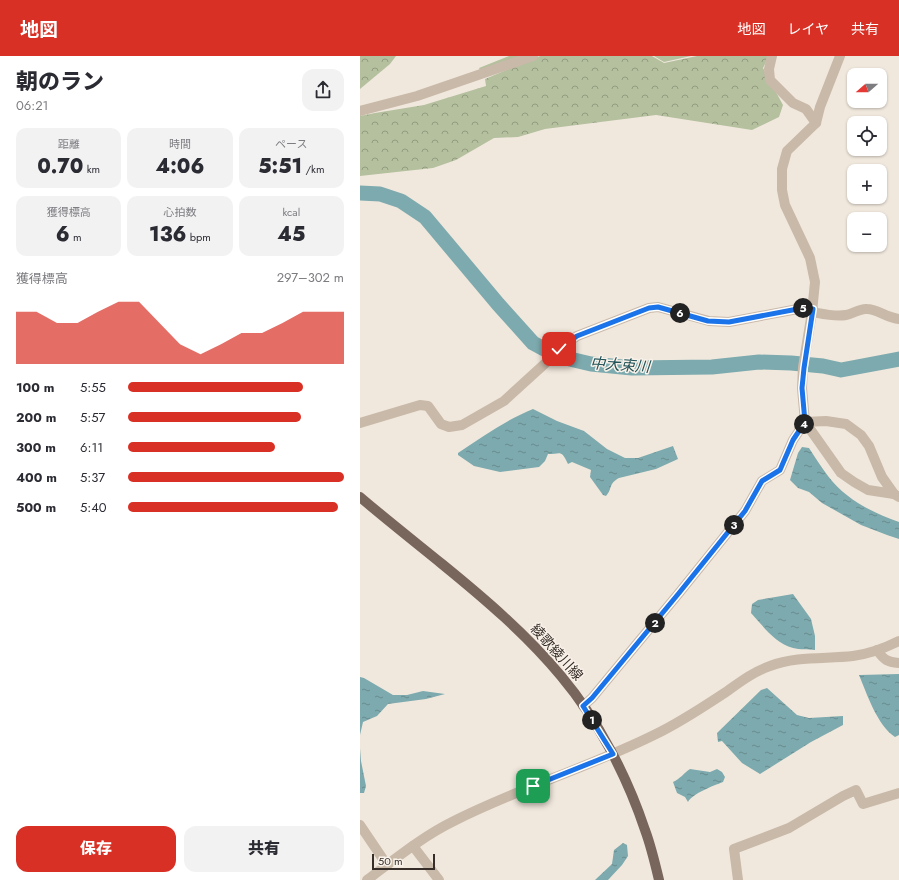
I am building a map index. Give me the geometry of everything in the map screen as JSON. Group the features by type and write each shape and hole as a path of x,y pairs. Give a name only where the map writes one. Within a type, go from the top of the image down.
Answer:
{"main road":[{"name":"綾歌綾川線","path":"360,498 474,590 509,621 544,656 562,677 583,706 613,754 635,803 645,830 659,880"}],"street":[{"path":"360,111 417,96 532,56"},
{"path":"772,56 769,69 770,80 793,103 806,109 816,123"},
{"path":"840,56 820,107 816,123 787,151 782,169 782,190 785,205 810,258 815,282 802,388 805,422 840,473 868,490 897,495"},
{"path":"360,423 420,405 428,406 441,424 449,427 462,425 504,401 559,349 577,336 649,308 658,307 708,321 729,322 803,308 839,316 847,315 865,308 899,319"},
{"path":"805,422 826,421 846,424 861,435 869,446 882,477 897,495"},
{"path":"583,706 602,687 745,511 762,481 780,470 793,440 805,422"},
{"path":"367,880 452,821 493,802 613,754 656,734 689,717 745,678 770,666 784,662 854,656 877,650 899,641"},
{"path":"877,650 884,660 899,664"},
{"path":"738,880 734,849 788,828 856,790 863,804 899,792"},
{"path":"360,825 387,865"},
{"path":"414,846 439,880"}],"green space":[{"path":"360,56 396,56 390,64 360,89"},
{"path":"509,56 520,56 480,70 479,68"},
{"path":"540,56 652,56 664,63 697,56 769,56 763,68 783,105 779,117 752,130 656,115 545,129 518,137 494,138 456,160 433,168 360,176 360,116 424,105 486,86 485,79"},
{"path":"654,56 691,56 664,62"}],"water":[{"path":"533,409 557,421 584,431 607,449 625,458 638,458 673,446 678,459 656,469 619,478 613,482 606,496 603,495 590,477 591,470 572,462 568,464 564,456 560,453 548,454 545,461 539,467 500,472 474,466 458,455 458,453 494,429"},
{"path":"802,447 809,448 823,469 843,492 870,510 899,522 899,539 861,525 822,503 809,492 798,488 790,480 798,453"},
{"path":"793,594 811,619 815,636 815,650 796,649 787,646 770,634 751,613 752,604 758,600"},
{"path":"899,674 899,735 895,737 883,725 878,717 859,675"},
{"path":"360,677 393,695 407,695 423,691 445,694 426,699 388,704 377,716 363,722 360,735"},
{"path":"767,688 797,715 809,718 843,716 843,725 811,742 760,774 742,763 722,741 718,742 717,733 761,690"},
{"path":"360,748 366,786 364,793 360,793"},
{"path":"690,769 710,772 717,769 722,772 725,777 723,782 699,793 688,802 685,797 677,793 673,782"},
{"path":"623,843 627,845 628,856 622,865 608,880 595,880 612,864 614,850"}],"waterway":[{"name":"中大束川","path":"360,193 380,194 401,201 425,217 533,343 557,356 591,364 632,368 712,367 759,362 823,366 841,370 899,359"}],"route":[{"path":"533,786 613,754 583,706 592,698 745,511 762,481 780,470 793,440 805,422 802,388 813,309 803,308 729,322 708,321 658,307 649,308 577,336 559,349"}]}
